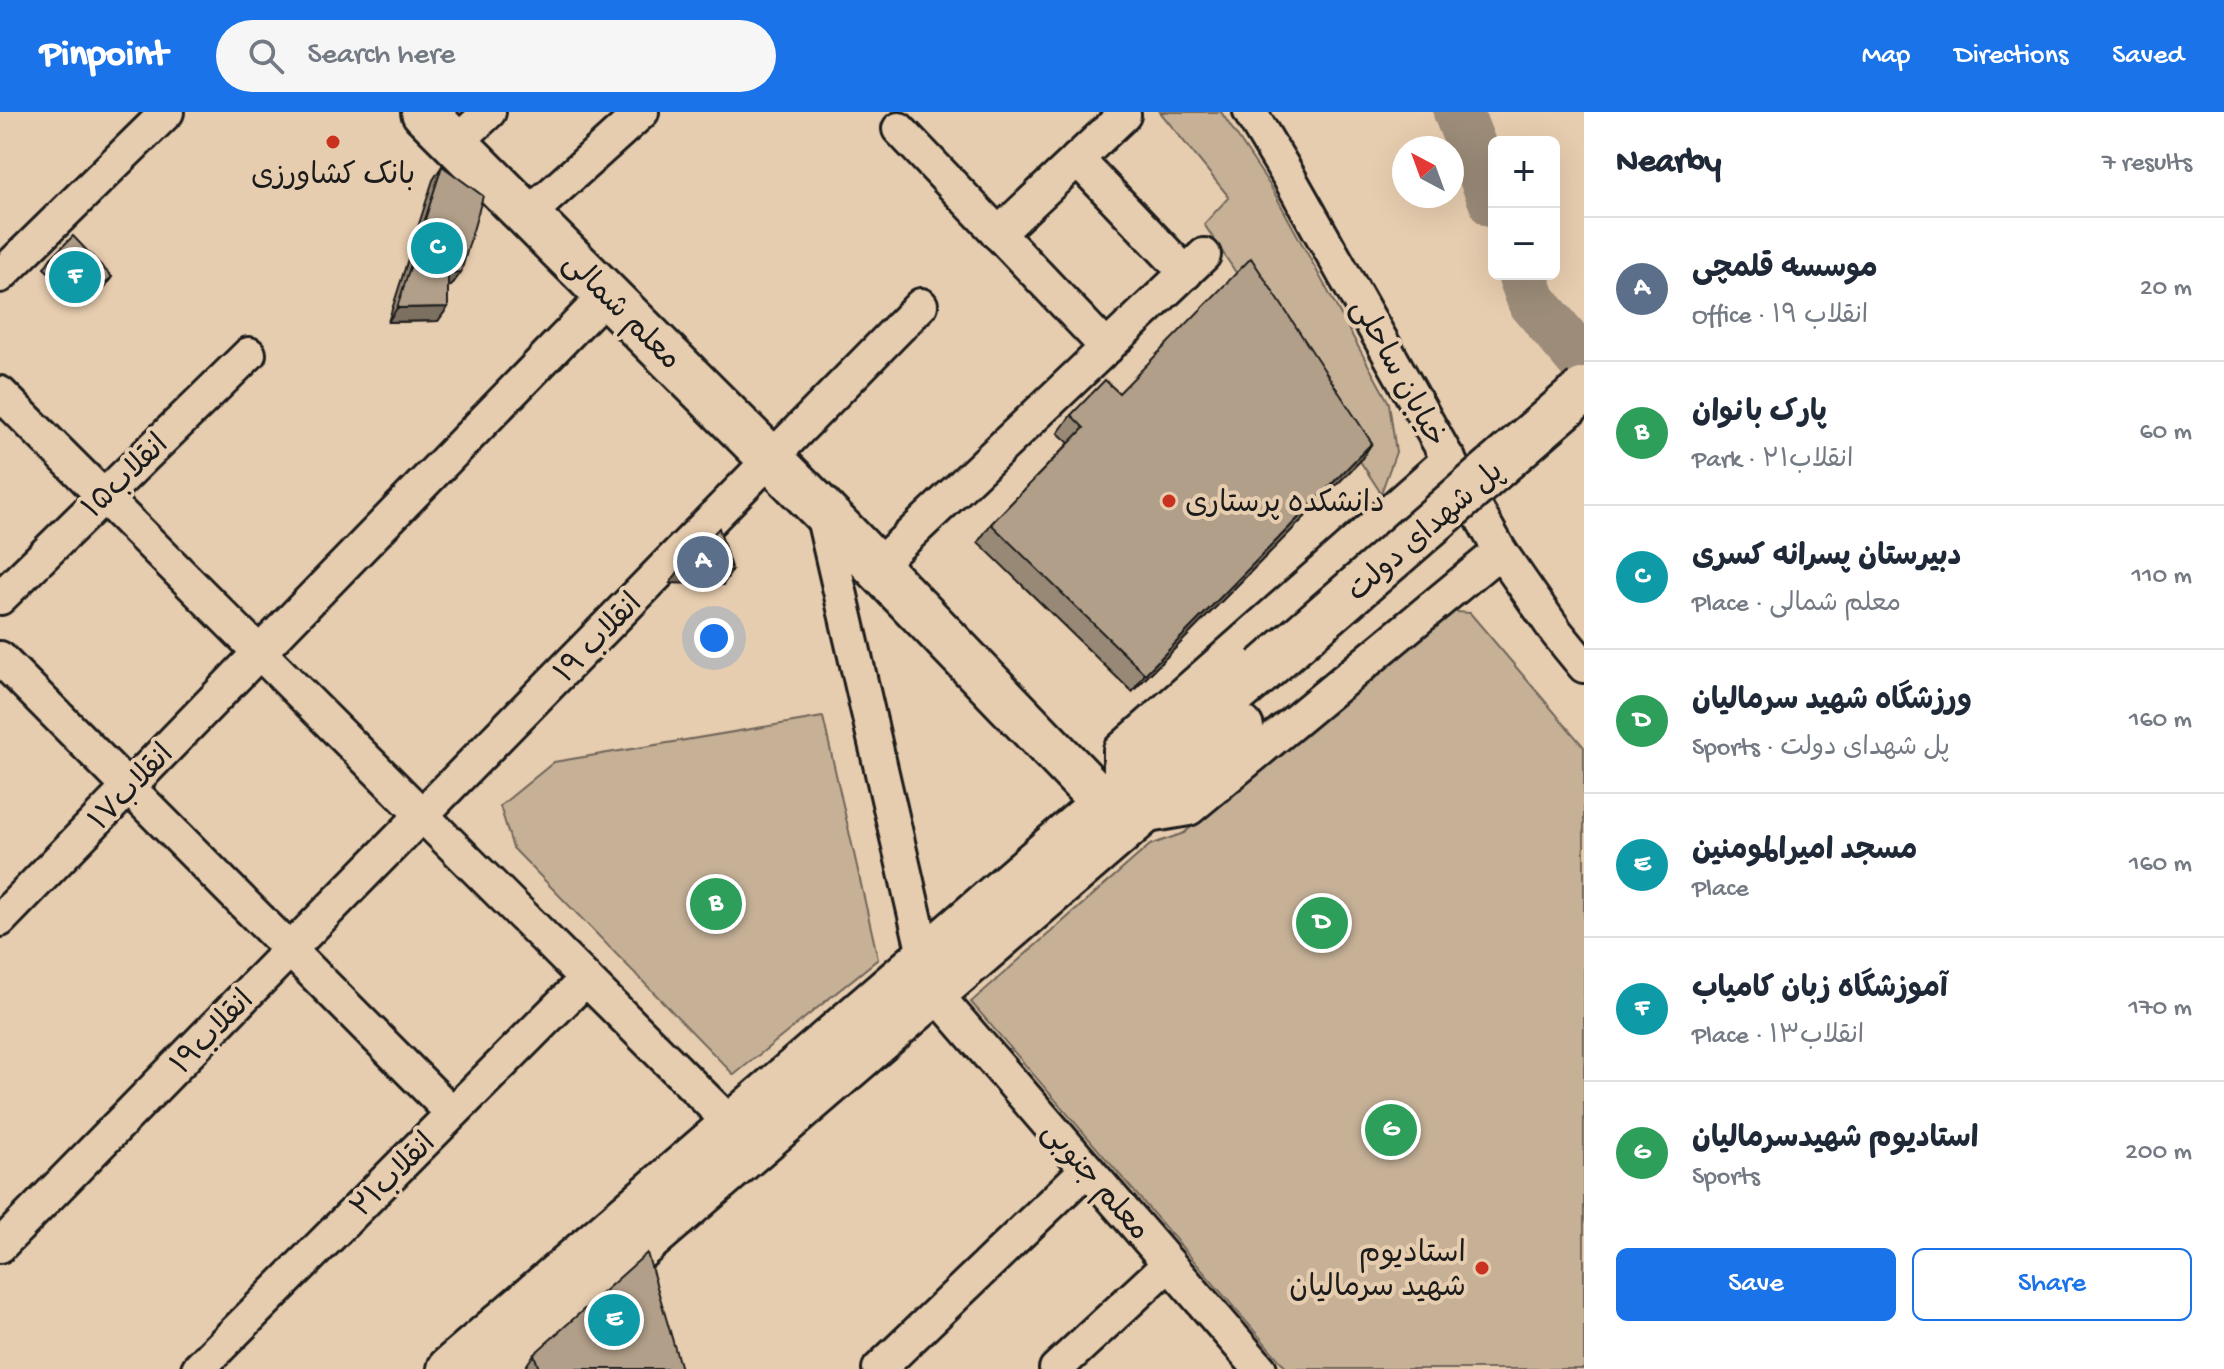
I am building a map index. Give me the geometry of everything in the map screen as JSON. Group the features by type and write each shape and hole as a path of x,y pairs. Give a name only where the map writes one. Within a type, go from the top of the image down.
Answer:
{"main road":[{"name":"معلم شمالی","path":"424,112 876,567 1120,803"},
{"name":"پل شهدای دولت","path":"1273,680 1584,390"},
{"name":"پل شهدای دولت","path":"1273,680 1584,429"},
{"path":"498,1369 1120,803 1273,680"},
{"path":"450,1369 732,1125 929,975"}],"street":[{"path":"0,276 167,112"},
{"path":"456,143 489,112"},
{"path":"528,215 642,112"},
{"name":"خیابان ساحلی","path":"1250,112 1500,551 1584,666"},
{"path":"998,234 1124,115"},
{"path":"899,129 1107,348"},
{"path":"876,567 1195,264 1077,159"},
{"name":"انقلاب۱۷","path":"0,920 607,294"},
{"name":"انقلاب ۱۹","path":"422,815 921,305"},
{"name":"انقلاب۱۵","path":"0,598 249,354"},
{"path":"0,393 732,1125"},
{"path":"1449,459 1120,750 1120,803 1189,809 1500,551"},
{"path":"821,509 929,975"},
{"path":"0,658 452,1113"},
{"name":"انقلاب۱۹","path":"0,1246 422,815"},
{"name":"معلم جنوبی","path":"929,975 1169,1264 1243,1363"},
{"name":"انقلاب۲۱","path":"198,1369 586,979"},
{"path":"879,1369 1087,1169"},
{"path":"1056,1369 1169,1264"}],"shaded area":[{"path":"1160,112 1221,112 1271,187 1389,403 1396,452 1381,493 1204,224 1229,197"},
{"path":"1443,611 1470,613 1584,747 1584,1369 1287,1369 971,1002 1150,845 1184,833"},
{"path":"823,717 878,959 734,1075 513,848 500,806 554,762"}],"building":[{"path":"442,166 483,196 461,272 448,273 448,307 397,308"},
{"path":"73,236 112,277 90,296 51,258"},
{"name":"دانشکده پرستاری","path":"1251,258 1372,443 1145,674 991,524 1084,428 1071,415 1105,380 1119,393"},
{"path":"719,528 732,571 680,569"},
{"path":"647,1253 681,1369 539,1369 534,1354"}],"waterway":[{"path":"1458,112 1488,188"},
{"path":"1524,280 1532,301 1584,363"}],"place":[{"name":"بانک کشاورزی","path":"333,142"},
{"name":"دبیرستان پسرانه کسری","path":"437,248"},
{"name":"آموزشگاه زبان کامیاب","path":"75,277"},
{"name":"دانشکده پرستاری","path":"1169,501"},
{"name":"موسسه قلمچی","path":"703,562"},
{"name":"پارک بانوان","path":"716,904"},
{"name":"ورزشگاه شهید سرمالیان","path":"1322,923"},
{"name":"استادیوم شهیدسرمالیان","path":"1391,1130"},
{"name":"استادیوم شهید سرمالیان","path":"1482,1268"},
{"name":"مسجد امیرالمومنین","path":"614,1320"}]}
